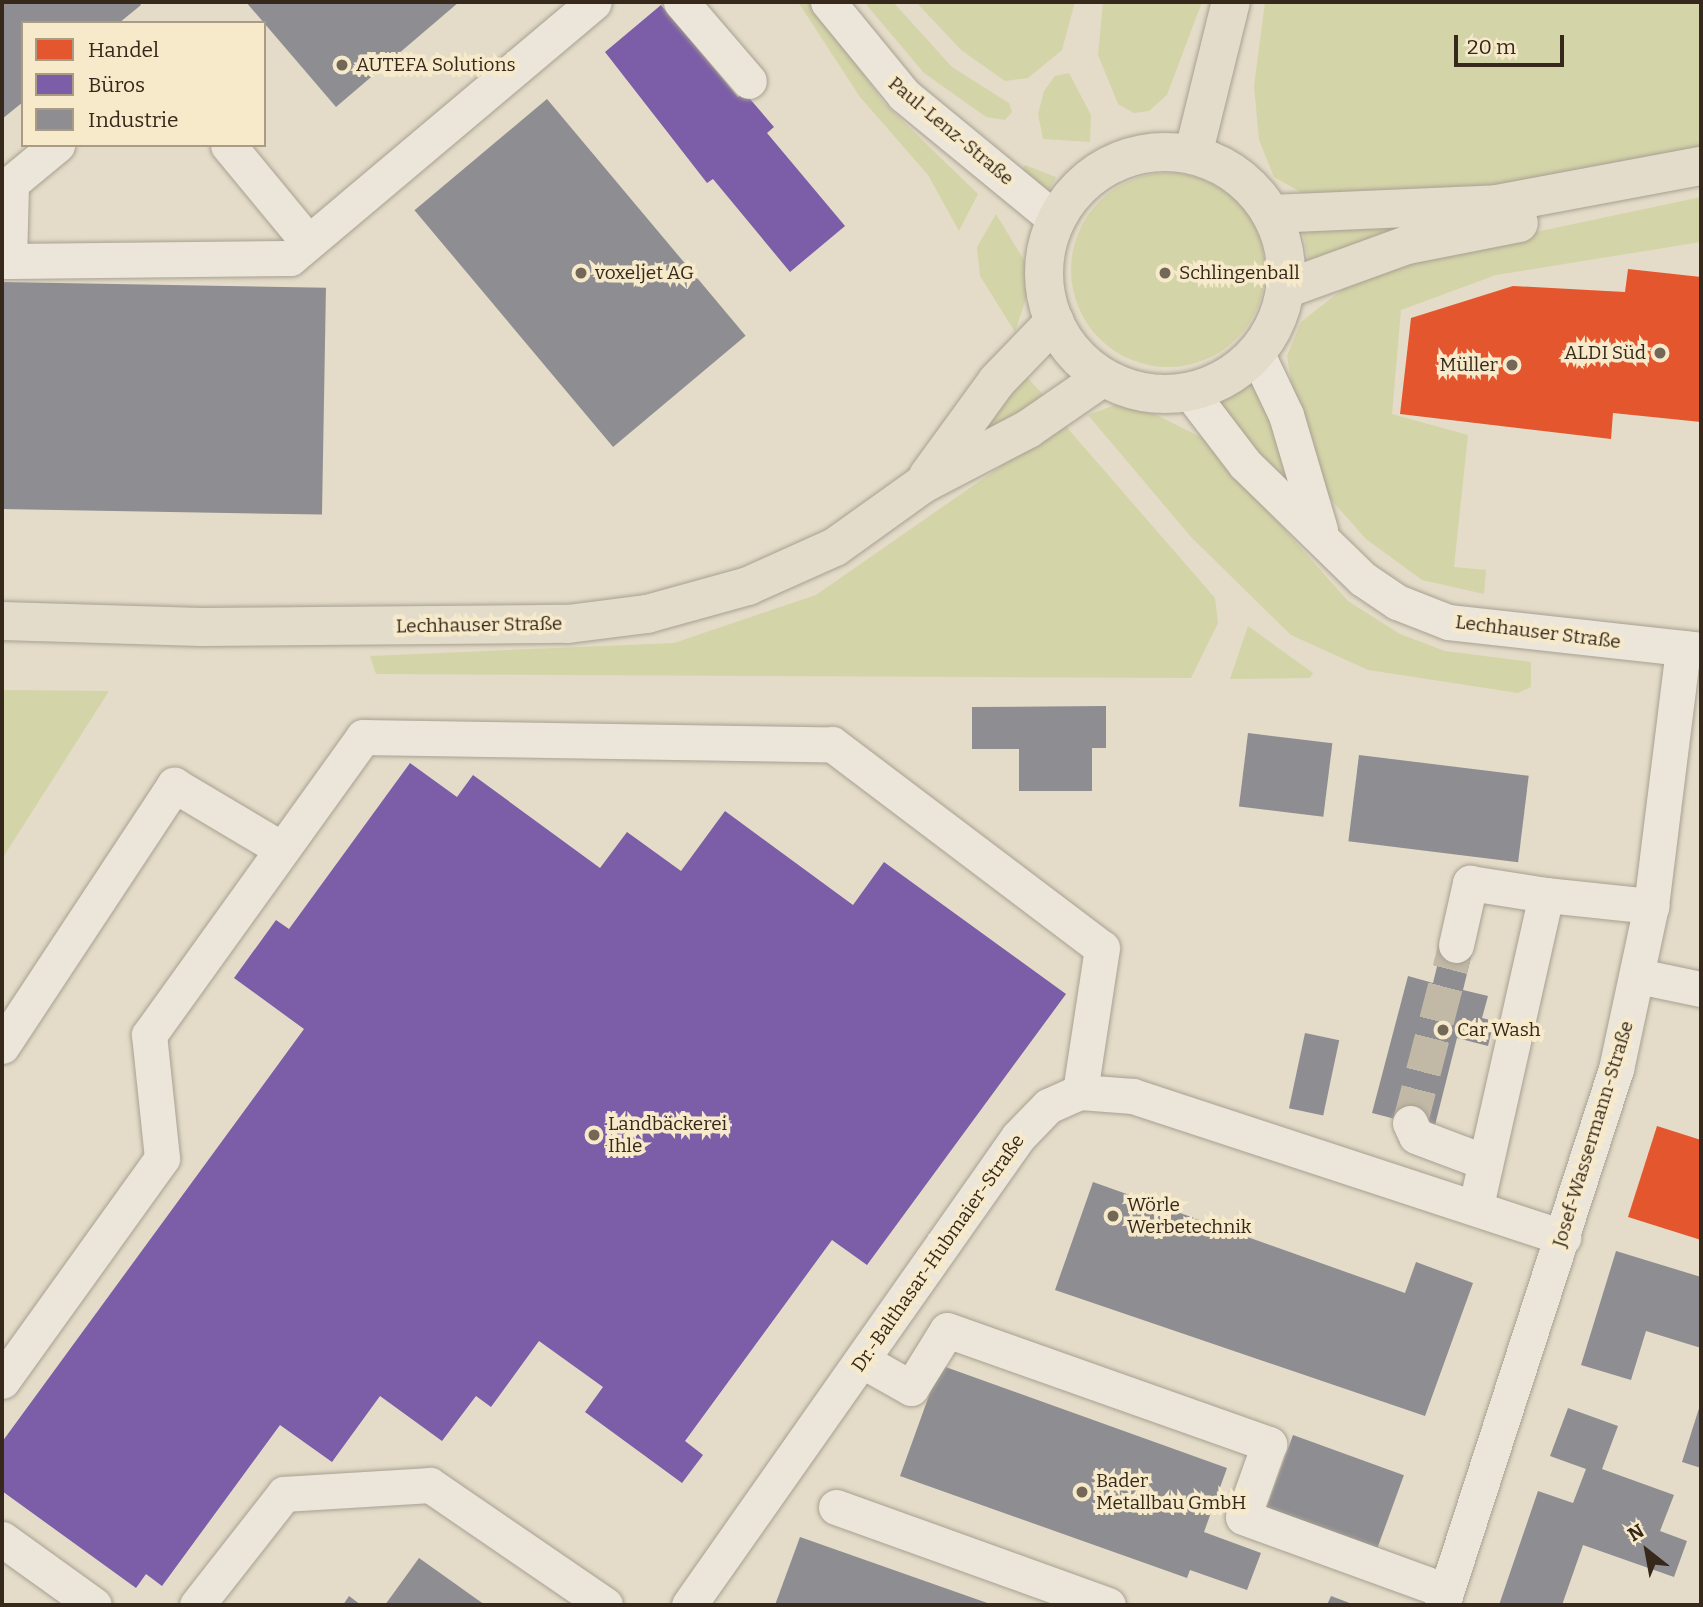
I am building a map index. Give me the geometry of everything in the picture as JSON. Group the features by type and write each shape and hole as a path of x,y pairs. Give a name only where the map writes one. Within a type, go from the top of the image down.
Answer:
{"main road":[{"path":"1193,155 1231,2"},
{"path":"1193,155 1239,177 1271,214 1285,256 1286,289 1256,352 1218,381 1190,392 1137,390 1102,378 1078,358 1055,321 1044,263 1056,220 1090,177 1124,158 1193,155"},
{"path":"1271,214 1497,204 1701,166"},
{"path":"1286,289 1407,245 1701,187"},
{"name":"Lechhauser Straße","path":"923,484 997,381 1055,321"},
{"name":"Lechhauser Straße","path":"2,621 201,627 555,625 647,614 748,586 835,547 923,484 1028,429 1102,378"}],"street":[{"path":"681,2 749,81"},
{"name":"Paul-Lenz-Straße","path":"828,2 904,95 1056,220"},
{"path":"55,147 11,183 6,217 5,261 290,258 579,7"},
{"path":"231,147 308,242"},
{"name":"Lechhauser Straße","path":"1256,352 1286,415 1321,533"},
{"name":"Lechhauser Straße","path":"1190,392 1245,464 1321,533 1363,579 1448,621 1692,649"},
{"name":"Josef-Wassermann-Straße","path":"1444,1598 1616,1069 1651,906 1692,649"},
{"path":"2,1381 162,1158 149,1035 280,848 363,737 832,744 1102,948 1080,1092"},
{"path":"2,1046 174,785 280,848"},
{"path":"1456,945 1470,883 1546,895 1651,906"},
{"path":"1475,1206 1546,895"},
{"path":"1638,976 1701,989"},
{"name":"Dr.-Balthasar-Hubmaier-Straße","path":"689,1605 1018,1137 1048,1106 1080,1092 1133,1096 1563,1237"},
{"path":"1410,1123 1416,1136 1485,1162"},
{"path":"863,1361 911,1388 947,1330 1269,1444 1242,1517 1444,1598"},
{"path":"197,1605 284,1494 430,1485 605,1605"},
{"path":"836,1507 1108,1605"},
{"path":"2,1539 94,1605"}],"green space":[{"path":"798,2 813,2 883,102 978,194 959,231 928,175 860,97"},
{"path":"864,2 893,2 952,67 1009,103 1012,112 1005,120 986,117 924,73"},
{"path":"916,2 1075,2 1062,50 1028,78 1005,81 961,50"},
{"path":"1103,2 1202,2 1167,95 1149,111 1134,113 1118,104 1098,55"},
{"path":"1265,2 1701,2 1701,150 1494,188 1306,195 1274,177 1259,140 1254,86"},
{"path":"1069,73 1091,115 1090,142 1043,139 1038,114 1044,91 1055,76"},
{"path":"1025,165 1056,177 1038,213 1010,189"},
{"path":"1168,173 1205,180 1237,201 1258,233 1265,270 1258,307 1237,339 1205,360 1168,367 1131,360 1099,339 1078,307 1071,270 1078,233 1099,201 1131,180"},
{"path":"1701,197 1701,242 1496,275 1401,310 1392,414 1468,435 1454,567 1486,570 1484,594 1422,580 1366,539 1327,495 1298,424 1287,356 1301,322 1343,289 1422,256"},
{"path":"996,214 1027,265 1027,295 1015,332 980,276 977,247"},
{"path":"1408,225 1309,264 1302,226"},
{"path":"1025,375 1048,400 975,438"},
{"path":"1258,378 1294,487 1287,491 1217,402"},
{"path":"1115,405 1143,408 1204,439 1348,601 1400,634 1445,651 1531,662 1531,687 1518,693 1368,670 1291,635 1191,537 1088,415"},
{"path":"1063,423 1215,598 1218,623 1191,678 376,674 370,656 674,643 816,595"},
{"path":"1248,626 1313,673 1310,678 1230,679"},
{"path":"2,690 109,691 2,859"}],"building: Handel":[{"name":"Müller","path":"1628,269 1701,277 1701,422 1613,413 1611,439 1400,414 1411,318 1513,286 1625,292"},
{"path":"1657,1126 1701,1140 1701,1240 1628,1217"}],"building: Büros":[{"path":"661,5 738,97 744,92 774,127 767,133 845,226 790,272 713,179 707,183 605,52"},
{"name":"Landbäckerei Ihle","path":"410,763 457,797 473,775 600,868 627,832 681,871 725,811 853,905 884,862 1066,994 867,1265 832,1240 685,1441 703,1455 682,1483 585,1412 603,1387 539,1341 491,1407 476,1396 442,1441 380,1396 332,1462 280,1425 162,1586 146,1574 136,1588 2,1491 2,1442 304,1029 234,978 276,920 289,929"}],"building: Industrie":[{"path":"2,2 139,2 141,5 121,21 21,21 21,104 2,119"},
{"name":"AUTEFA Solutions","path":"246,2 459,2 336,107 266,25 266,21 262,21"},
{"name":"voxeljet AG","path":"547,99 746,336 613,447 414,210"},
{"path":"2,282 326,288 322,515 2,509"},
{"path":"1106,706 1106,748 1092,748 1092,791 1019,791 1019,749 972,749 972,707"},
{"path":"1248,733 1332,743 1323,817 1239,806"},
{"path":"1359,755 1529,776 1518,862 1348,841"},
{"name":"Car Wash","path":"1443,942 1473,949 1463,990 1488,996 1482,1018 1494,1021 1488,1046 1457,1038 1434,1129 1372,1113 1408,976 1433,983"},
{"path":"1305,1033 1339,1040 1323,1116 1289,1108"},
{"path":"1093,1182 1405,1293 1416,1262 1473,1283 1425,1416 1055,1290"},
{"path":"1616,1251 1701,1277 1701,1348 1646,1331 1631,1380 1581,1365"},
{"name":"Bader Metallbau GmbH","path":"940,1365 1227,1468 1204,1532 1261,1553 1247,1590 1190,1570 1187,1578 900,1476"},
{"path":"1701,1402 1701,1468 1682,1462"},
{"path":"1568,1408 1618,1426 1602,1469 1674,1495 1660,1531 1687,1541 1674,1577 1583,1545 1562,1605 1499,1605 1538,1491 1573,1503 1586,1469 1550,1456"},
{"path":"1293,1435 1404,1475 1375,1554 1264,1514"},
{"path":"800,1537 993,1605 775,1605"},
{"path":"419,1558 485,1605 385,1605"},
{"path":"349,1596 361,1605 343,1605"},
{"path":"1331,1596 1355,1605 1327,1605"}],"tunnel":[{"path":"1410,1123 1456,945"}],"place":[{"name":"AUTEFA Solutions","path":"342,65"},
{"name":"voxeljet AG","path":"581,273"},
{"name":"Schlingenball","path":"1165,273"},
{"name":"ALDI Süd","path":"1660,353"},
{"name":"Müller","path":"1512,365"},
{"name":"Car Wash","path":"1443,1030"},
{"name":"Landbäckerei Ihle","path":"594,1135"},
{"name":"Wörle Werbetechnik","path":"1113,1216"},
{"name":"Bader Metallbau GmbH","path":"1082,1492"}]}
